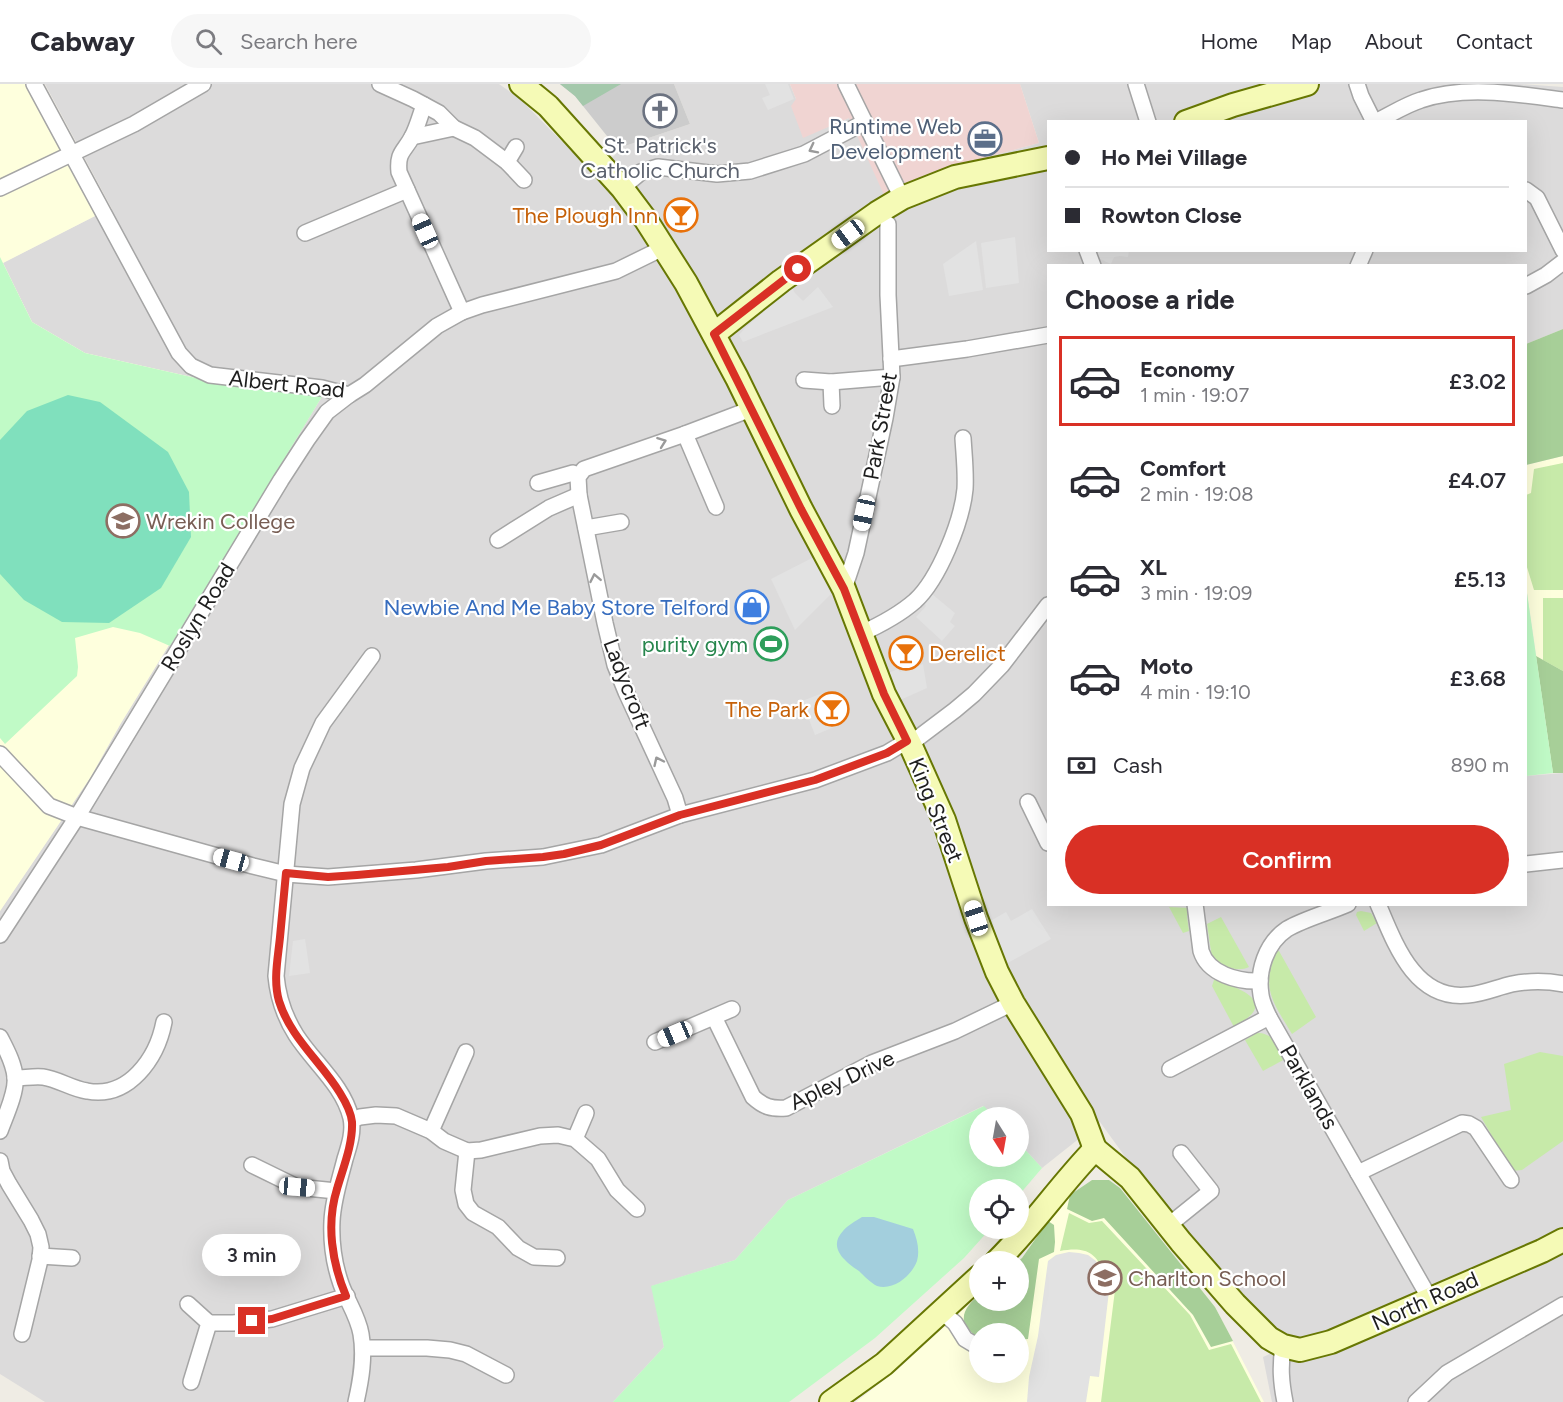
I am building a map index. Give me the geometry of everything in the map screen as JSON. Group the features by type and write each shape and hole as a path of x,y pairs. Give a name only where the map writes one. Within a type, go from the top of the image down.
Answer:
{"street":[{"name":"Albert Road","path":"34,84 179,353 191,366 210,375 322,388 349,395 365,386 437,326 462,312 616,270 663,248"},
{"path":"0,188 134,124 203,84"},
{"path":"380,84 439,113 454,128 475,138 507,162 521,177"},
{"name":"King Street","path":"521,84 548,106 622,188 646,220 686,283 714,334 801,509 844,589 884,694 944,820 976,918 997,972 1013,1003 1082,1114 1095,1149"},
{"path":"846,84 902,198"},
{"path":"1136,84 1147,120"},
{"path":"1192,120 1251,99 1307,84"},
{"path":"1357,84 1374,120"},
{"path":"1379,120 1421,100 1445,95 1480,92 1563,100"},
{"path":"424,105 412,137 400,153 399,172 462,312"},
{"path":"622,188 641,172 658,167 717,174 750,171 804,153 865,122"},
{"path":"412,137 454,128"},
{"path":"507,162 516,147"},
{"path":"714,334 781,281 902,198 955,177 1047,158"},
{"path":"305,233 407,190"},
{"path":"1527,191 1537,198 1562,246"},
{"name":"Park Street","path":"844,589 856,553 892,377 888,295 888,224"},
{"path":"1527,285 1563,262"},
{"path":"891,359 1047,335"},
{"path":"804,380 831,382 892,377"},
{"path":"831,382 832,406"},
{"name":"Roslyn Road","path":"0,935 77,817 307,440 327,412 349,395"},
{"path":"538,483 573,473 579,477 584,469 751,409"},
{"path":"685,434 716,507"},
{"path":"860,634 895,616 917,599 939,568 955,530 965,490 966,465 963,438"},
{"name":"Ladycroft","path":"579,477 579,495 615,665 675,798 680,815"},
{"path":"498,540 549,508 579,495"},
{"path":"586,528 614,528"},
{"path":"0,754 49,806 77,817 286,873 328,877 543,857 601,845 680,815 815,780 909,743 974,694 1002,665 1047,606"},
{"path":"356,1402 362,1369 361,1333 356,1315 341,1283 332,1245 332,1219 336,1191 351,1138 352,1120 332,1079 297,1036 285,1016 279,1001 276,976 292,804 302,768 324,723 372,656"},
{"path":"1028,802 1047,835"},
{"path":"1527,864 1563,860"},
{"path":"1195,906 1201,951 1208,964 1227,976 1260,981"},
{"name":"Parklands","path":"1343,906 1287,929 1275,940 1262,966 1260,981 1262,997 1269,1017 1430,1299"},
{"path":"1379,906 1410,969 1419,980 1434,990 1467,995 1516,983 1563,984"},
{"name":"Apley Drive","path":"714,1017 753,1097 762,1106 774,1109 786,1108 872,1063 955,1031 1013,1003"},
{"path":"655,1042 732,1009"},
{"path":"1170,1069 1269,1017"},
{"path":"15,1078 43,1077 86,1091 114,1089 134,1079 148,1062 162,1035 164,1022"},
{"path":"0,1037 15,1078 14,1091 0,1131"},
{"path":"431,1131 466,1052"},
{"path":"575,1138 586,1113"},
{"path":"352,1120 376,1115 396,1116 431,1131 444,1141 467,1151 482,1150 540,1136 558,1135 575,1138 598,1159 617,1190 637,1209"},
{"path":"1358,1173 1462,1123 1476,1128 1511,1180"},
{"path":"1007,1251 1062,1184 1095,1149 1130,1178 1235,1304 1269,1338 1283,1346 1280,1367 1285,1402"},
{"path":"467,1151 463,1190 466,1204 473,1213 498,1227 518,1248 534,1257 557,1258"},
{"path":"1169,1225 1210,1191 1181,1153"},
{"path":"0,1161 9,1184 32,1220 40,1247 40,1256 22,1334"},
{"path":"252,1165 297,1187 336,1191"},
{"name":"North Road","path":"1283,1346 1300,1350 1331,1342 1563,1240"},
{"path":"40,1256 72,1258"},
{"path":"831,1402 884,1364 969,1286"},
{"path":"188,1304 209,1323 233,1323 272,1319 346,1296"},
{"path":"1416,1402 1447,1373 1563,1305"},
{"path":"942,1312 955,1323 969,1341"},
{"path":"191,1382 209,1323"},
{"path":"363,1348 450,1350 466,1354 506,1375"}],"shaded area":[{"name":"Wrekin College","path":"0,84 28,84 97,215 3,263 32,322 85,353 227,385 323,395 121,723 90,778 0,911"},
{"path":"45,84 499,84 520,99 589,169 614,156 622,147 690,124 674,84 790,84 796,99 803,137 849,118 947,168 1039,143 1020,84 1519,84 1563,87 1563,329 1527,344 1527,264 1047,264 1047,906 1527,906 1527,776 1563,773 1563,1402 1272,1402 1263,1357 1288,1346 1245,1301 1142,1180 1100,1122 1042,1168 1029,1154 1029,1107 983,1106 969,1107 969,1113 788,1200 735,1260 652,1286 664,1347 613,1402 45,1402 0,1374 0,911 90,778 121,723 322,395 227,385 85,353 32,322 3,263 112,209"},
{"path":"560,84 674,84 690,124 622,147 619,151 575,96"},
{"path":"560,84 621,84 583,106"},
{"path":"765,84 788,84 794,99 768,110 762,98 770,95"},
{"path":"790,84 1020,84 1039,143 947,168 885,197 849,118 803,138 791,106 796,99"},
{"path":"1015,237 1019,283 986,288 981,243"},
{"path":"976,241 983,290 949,296 943,264"},
{"path":"1098,252 1129,252 1128,257 1114,257 1111,264 1098,258"},
{"path":"818,287 833,307 743,342 739,335 746,327 792,288 803,301"},
{"path":"1563,456 1563,773 1553,773 1527,593 1527,465"},
{"path":"814,557 831,594 795,630 771,579"},
{"path":"932,594 955,613 950,622 955,626 942,641 916,617 926,606 924,603"},
{"path":"923,664 927,688 898,701 886,674"},
{"path":"823,693 826,700 828,698 834,715 839,712 841,720 839,725 815,735 802,701"},
{"path":"1032,909 1051,939 1006,964 987,923 1006,912 1011,921"},
{"path":"305,939 310,973 289,976 293,941"},
{"name":"Charlton School","path":"1092,1180 1109,1180 1120,1188 1215,1307 1264,1402 856,1402 898,1369 969,1304 969,1311 1029,1311 1029,1251 1027,1251 1058,1205"},
{"path":"1069,1252 1088,1255 1096,1261 1101,1274 1111,1274 1099,1377 1090,1376 1086,1402 1027,1402 1048,1261 1056,1255"}],"green space":[{"name":"Wrekin College","path":"0,257 32,322 85,353 227,385 323,395 170,646 140,633 113,627 75,638 77,676 5,744 0,738"},
{"path":"1563,329 1563,456 1527,465 1527,344"},
{"path":"68,395 100,402 168,452 189,492 191,537 161,588 109,623 62,622 24,600 0,574 0,440 27,411"},
{"path":"1563,463 1563,590 1534,590 1527,567 1527,495 1531,493 1534,469"},
{"path":"1527,593 1553,773 1527,776"},
{"path":"1543,598 1563,598 1563,671 1543,660"},
{"path":"1536,656 1563,671 1563,773 1553,773"},
{"path":"1169,907 1190,908 1191,911 1187,916 1189,931 1183,933"},
{"path":"1361,911 1371,913 1377,923 1364,931 1356,915"},
{"path":"1221,917 1249,967 1230,968 1212,958 1207,924"},
{"path":"1277,951 1316,1017 1292,1034 1274,1003 1269,985 1272,964"},
{"path":"1216,979 1246,993 1255,1004 1254,1011 1234,1027 1212,986"},
{"path":"1257,1033 1268,1035 1278,1045 1285,1059 1263,1071 1245,1040"},
{"path":"1540,1052 1563,1056 1563,1141 1522,1170 1512,1171 1481,1117 1511,1110 1504,1064"},
{"path":"969,1113 969,1167 1029,1167 1029,1154 1042,1168 1029,1183 1029,1179 969,1179 969,1239 981,1239 964,1258 875,1338 789,1402 613,1402 664,1347 651,1286 735,1260 788,1200"},
{"path":"1092,1180 1109,1180 1120,1188 1215,1307 1233,1341 1211,1347 1193,1315 1104,1218 1092,1221 1067,1209 1070,1195"},
{"path":"1069,1213 1089,1223 1102,1221 1190,1315 1209,1350 1231,1344 1261,1402 1101,1402 1117,1274 1103,1272 1096,1259 1087,1252 1060,1251"},
{"path":"1048,1221 1054,1225 1054,1252 1039,1259 1029,1332 1029,1323 969,1323 969,1330 965,1325 964,1316 969,1306 969,1311 1029,1311 1029,1251 1027,1251"}],"water":[{"path":"862,1217 874,1217 913,1229 918,1245 917,1261 902,1281 890,1286 877,1286 840,1254 837,1243 839,1237 847,1227"}],"place":[{"name":"St. Patrick's Catholic Church","path":"660,111"},
{"name":"Runtime Web Development","path":"985,139"},
{"name":"The Plough Inn","path":"681,215"},
{"name":"Wrekin College","path":"123,521"},
{"name":"Newbie And Me Baby Store Telford","path":"752,607"},
{"name":"purity gym","path":"771,644"},
{"name":"Derelict","path":"906,653"},
{"name":"The Park","path":"832,709"},
{"name":"Charlton School","path":"1105,1278"}],"route":[{"path":"252,1321 272,1319 346,1296 332,1245 332,1219 336,1191 351,1138 352,1120 332,1079 297,1036 279,1001 276,976 286,873 328,877 564,854 601,845 680,815 815,780 887,753 907,741 884,694 844,589 801,509 714,334 798,269"}]}
